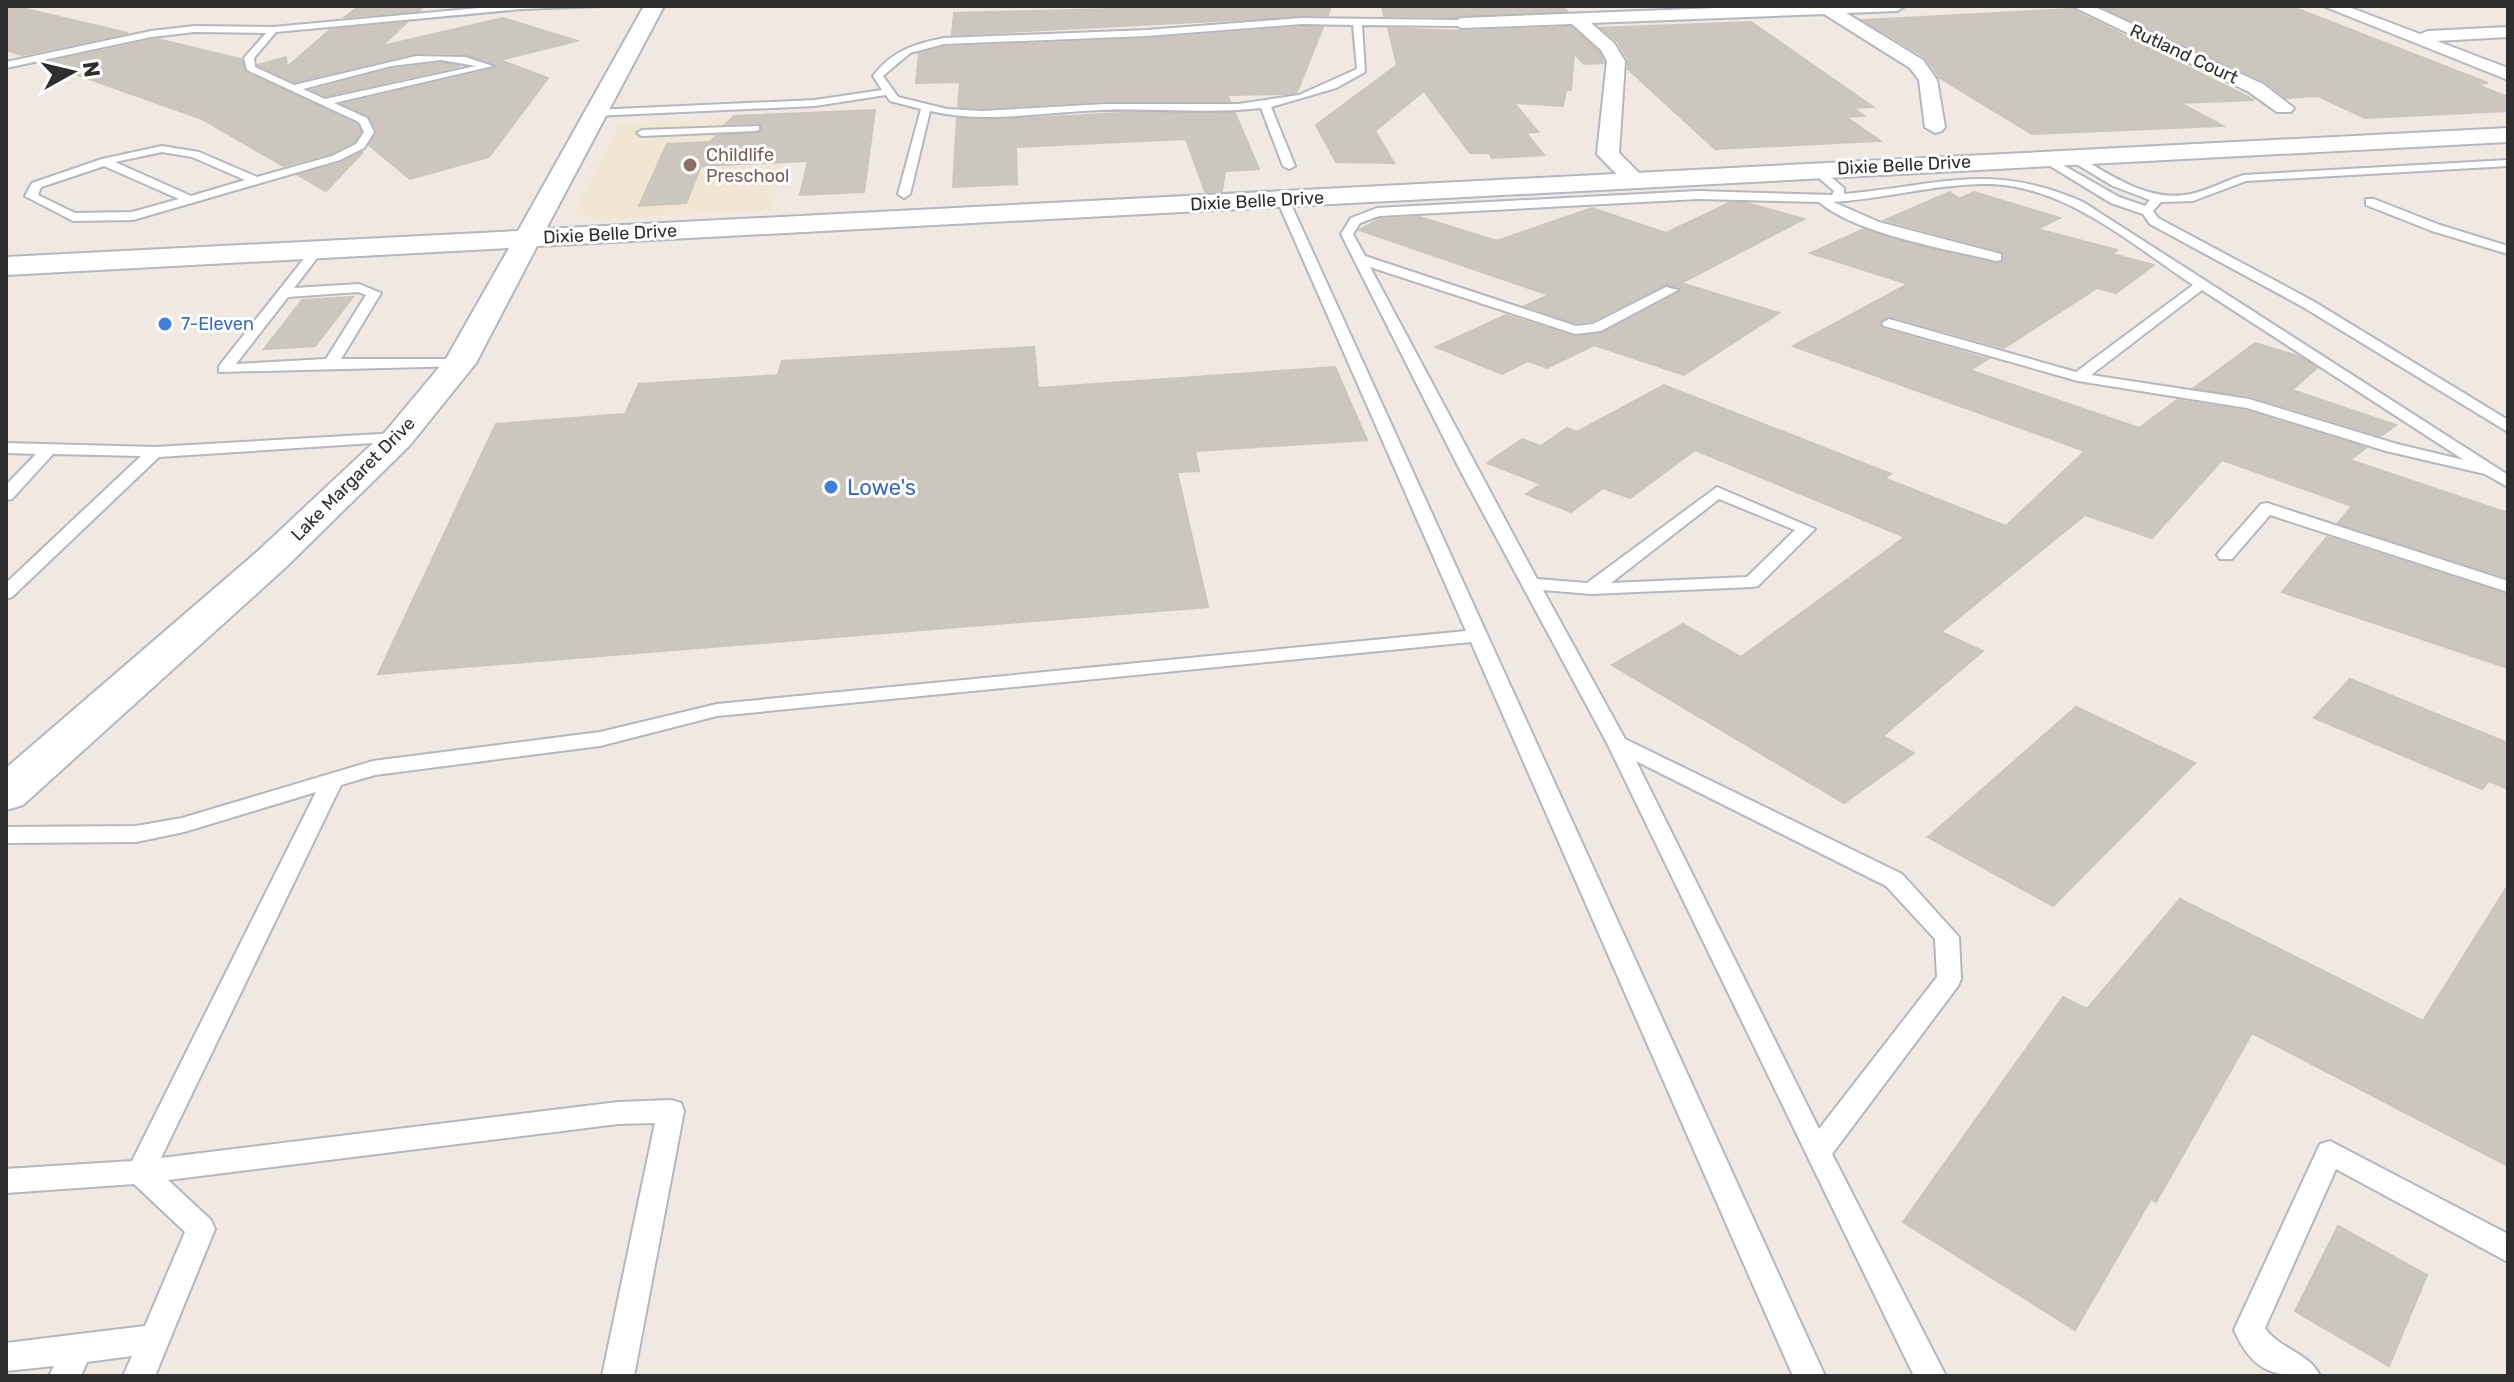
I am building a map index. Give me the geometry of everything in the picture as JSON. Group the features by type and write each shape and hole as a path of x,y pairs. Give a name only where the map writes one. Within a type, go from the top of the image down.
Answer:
{"street":[{"name":"Lake Margaret Drive","path":"6,794 272,559 398,438 460,363 525,238 654,6"},
{"path":"1461,23 1897,6"},
{"name":"Rutland Court","path":"2080,6 2256,88 2284,108"},
{"path":"2331,6 2508,74"},
{"path":"1828,9 1917,64 1928,80 1935,127"},
{"path":"1577,19 1608,47 1616,61 1608,154 1634,179"},
{"path":"2413,36 2508,32"},
{"name":"Dixie Belle Drive","path":"6,266 2508,135"}],"lane":[{"path":"6,65 151,34 195,29 273,30 525,6 599,6"},
{"path":"1357,22 1362,70 1311,97 1265,105 1221,109 1103,107 965,114 894,99 878,76 888,61 910,47 944,41 1147,33 1301,21 1461,23"},
{"path":"256,181 174,149 107,163 36,185 31,196 73,217 103,219 133,216 191,200 336,158 360,146 369,132 363,120 250,68 249,58 273,30"},
{"path":"6,55 31,59"},
{"path":"293,88 425,59 469,58 488,66 324,102"},
{"path":"594,113 815,103 887,92"},
{"path":"1265,105 1289,166"},
{"path":"904,194 926,108"},
{"path":"692,131 703,109"},
{"path":"642,133 755,128"},
{"path":"2072,157 2151,206 2154,221 2308,304 2508,427"},
{"path":"2043,158 2115,200 2151,206 2212,194 2244,178 2508,163"},
{"path":"107,163 191,200"},
{"path":"1816,170 1836,184 1840,190 1837,198"},
{"path":"1930,1376 1817,1153 1617,743 1467,468 1347,234 1355,221 1377,212 1676,196 1837,198 1951,180 2019,182 2061,195 2508,482"},
{"path":"1821,198 1824,203 1855,218 1996,257"},
{"path":"1283,200 1809,1376"},
{"path":"2370,202 2508,250"},
{"path":"318,249 224,369 331,363 460,363"},
{"path":"1360,259 1575,330 1608,323 1671,290"},
{"path":"2078,377 2201,285"},
{"path":"284,293 359,288 374,293 331,363"},
{"path":"1889,323 2078,377 2249,404 2392,448 2491,471"},
{"path":"6,448 155,452 398,438"},
{"path":"6,495 47,451"},
{"path":"8,588 155,452"},
{"path":"1533,584 1591,589 1752,582 1806,529 1717,492 1591,589"},
{"path":"2226,555 2267,508 2508,587"},
{"path":"6,835 136,834 184,825 373,768 600,739 717,710 1477,636"},
{"path":"1617,743 1894,880 1947,937 1949,979 1817,1153"},
{"path":"140,1172 333,780"},
{"path":"6,1181 140,1172 618,1113 671,1111 618,1376"},
{"path":"2304,1376 2260,1347 2249,1330 2330,1152 2508,1249"},
{"path":"139,1376 201,1229 140,1172"},
{"path":"6,1357 71,1362 155,1339"}],"shaded area":[{"name":"Childlife Preschool","path":"795,115 771,210 604,219 589,218 574,212 620,123"}],"building":[{"path":"6,6 128,33 22,55 6,50"},
{"path":"359,6 424,6 419,11 345,17"},
{"path":"1331,6 1328,15 952,35 954,13"},
{"path":"1382,6 1562,6 1567,11 1457,17 1384,16"},
{"path":"2290,6 2488,83 2475,84 2508,97 2508,111 2365,118 2318,96 2286,98 2264,81 2104,8"},
{"path":"2071,9 2254,100 2180,103 2223,126 2032,134 1940,78 1925,57 1863,20"},
{"path":"503,18 577,41 500,60 548,78 489,157 410,179 369,145 377,131 370,117 343,104 494,69 494,63 465,54 416,53 294,82 258,65 286,57 287,67 330,30 406,23 382,46"},
{"path":"1751,22 1873,107 1853,108 1864,116 1846,117 1880,141 1715,149 1628,69 1628,59 1617,41 1601,28"},
{"path":"1323,27 1297,92 1286,94 1227,95 1230,101 1106,101 983,108 958,107 960,82 916,83 919,54 944,47 1147,39"},
{"path":"1571,27 1599,52 1604,63 1584,64 1574,53 1571,90 1566,90 1563,106 1514,103 1538,132 1526,133 1544,155 1492,158 1489,153 1470,153 1424,91 1375,131 1394,163 1336,162 1316,125 1397,65 1388,28 1461,31"},
{"path":"157,39 241,59 246,73 357,124 361,132 354,142 331,153 283,166 202,119 44,63"},
{"path":"441,63 460,66 325,96 312,90 392,69"},
{"path":"875,110 864,192 800,195 808,161 701,166 686,203 639,206 667,144 710,142 716,136 761,132 759,123 726,124 734,116"},
{"path":"1121,113 1235,113 1259,169 1225,171 1222,191 1205,192 1186,139 1016,147 1017,184 953,187 957,118 994,120"},
{"path":"363,152 326,191 298,175 341,163"},
{"path":"1950,192 1959,199 1974,192 2060,218 2037,229 2117,250 2112,254 2154,265 2116,293 2097,288 2004,348 1890,316 1879,322 1883,329 1988,359 1970,370 2139,428 2177,400 2246,411 2366,448 2350,460 2508,513 2508,578 2338,523 2352,506 2222,460 2152,538 2085,515 1941,632 1983,651 1883,736 1914,753 1844,803 1612,665 1683,624 1741,657 1905,537 1695,450 1630,498 1603,488 1571,512 1526,494 1541,484 1487,463 1522,439 1541,446 1567,428 1577,432 1664,385 1891,474 1884,478 2006,526 2085,451 1793,346 1908,284 1810,253 1864,229 1995,264 2003,262 2002,251 1885,220"},
{"path":"1729,203 1747,203 1804,219 1681,283 1779,313 1684,375 1594,345 1547,368 1528,361 1502,374 1436,347 1506,315 1574,337 1601,334 1679,293 1679,287 1665,284 1592,321 1576,323 1525,306 1549,295 1359,230 1380,219 1420,217 1497,241 1592,208 1666,233"},
{"name":"7-Eleven","path":"353,297 315,346 264,349 302,300"},
{"path":"2255,343 2298,356 2317,368 2292,390 2396,425 2381,436 2250,396 2194,388"},
{"path":"1034,347 1038,388 1335,367 1367,440 1195,451 1199,471 1177,472 1208,607 378,674 496,424 625,414 639,384 778,375 782,361"},
{"path":"2327,537 2508,595 2508,668 2282,592"},
{"path":"2350,679 2508,743 2508,789 2489,781 2482,789 2314,718"},
{"path":"2076,707 2195,763 2053,906 1928,837"},
{"path":"2508,885 2508,1166 2252,1033 2156,1202 2151,1199 2075,1330 1903,1222 2063,997 2087,1009 2180,899 2423,1021"},
{"path":"2338,1226 2427,1275 2389,1366 2295,1311"}],"place":[{"name":"Childlife Preschool","path":"690,165"},
{"name":"7-Eleven","path":"165,324"},
{"name":"Lowe's","path":"831,487"}]}
